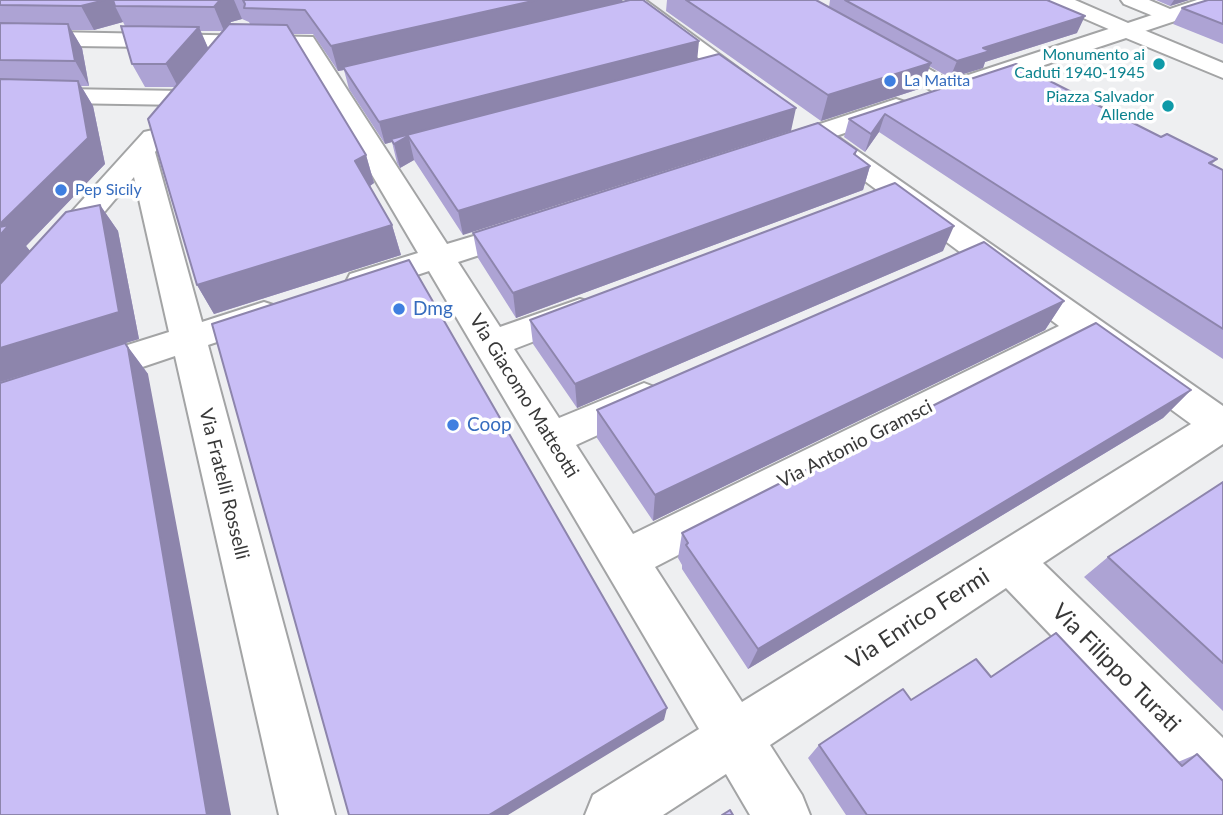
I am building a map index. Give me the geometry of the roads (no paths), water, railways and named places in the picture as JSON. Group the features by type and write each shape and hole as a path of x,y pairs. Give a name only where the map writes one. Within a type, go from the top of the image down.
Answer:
{"street":[{"path":"793,0 948,90"},
{"path":"1058,0 1223,71"},
{"path":"1131,0 1170,16"},
{"path":"751,155 1217,0"},
{"path":"639,7 708,69 779,107 1222,426"},
{"path":"0,55 11,39 54,19"},
{"path":"11,39 215,61"},
{"name":"Via Giacomo Matteotti","path":"215,61 305,42 344,80 390,154 438,258 782,815"},
{"path":"0,95 215,61"},
{"path":"0,313 142,152 215,61"},
{"name":"Via Fratelli Rosselli","path":"142,152 307,815"},
{"path":"857,206 896,191"},
{"path":"332,292 556,219"},
{"path":"941,268 979,251"},
{"path":"492,344 609,300"},
{"path":"0,400 293,304"},
{"name":"Via Antonio Gramsci","path":"625,560 1086,328"},
{"path":"550,439 676,384"},
{"name":"Via Enrico Fermi","path":"613,815 1222,426"},
{"name":"Via Filippo Turati","path":"1010,561 1223,776"}],"place":[{"name":"Monumento ai Caduti 1940-1945","path":"1159,64"},
{"name":"La Matita","path":"890,81"},
{"name":"Piazza Salvador Allende","path":"1168,106"},
{"name":"Pep Sicily","path":"61,190"},
{"name":"Dmg","path":"399,309"},
{"name":"Coop","path":"453,425"}]}
